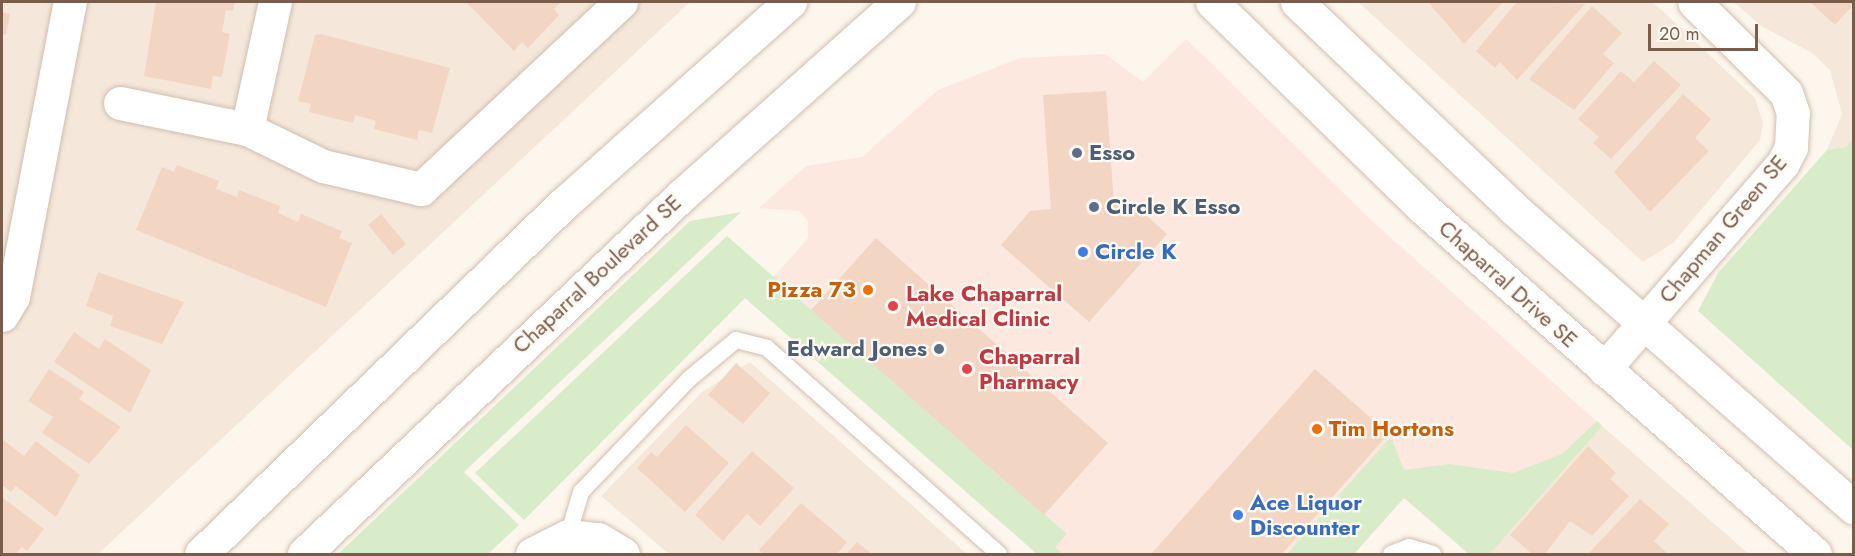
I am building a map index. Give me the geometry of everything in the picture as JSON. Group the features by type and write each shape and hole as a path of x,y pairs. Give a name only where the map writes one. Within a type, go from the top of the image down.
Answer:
{"street":[{"path":"2,315 13,297 70,2"},
{"path":"247,129 274,2"},
{"path":"120,103 247,129 323,166 421,189 621,2"},
{"path":"201,555 561,206 790,2"},
{"name":"Chaparral Boulevard SE","path":"304,555 510,355 899,2"},
{"path":"864,32 925,2"},
{"name":"Chaparral Drive SE","path":"1212,2 1381,170 1815,555"},
{"path":"1297,2 1644,324 1854,508"},
{"name":"Chapman Green SE","path":"1604,369 1783,163 1791,147 1793,113 1786,93 1694,2"},
{"path":"532,555 568,536 598,539 623,555"}],"lane":[{"path":"568,536 581,492 688,379 736,340 767,348 999,555"},
{"path":"1391,555 1409,547 1433,555"}],"shaded area":[{"path":"2,2 690,2 98,554 2,554"},
{"path":"1358,2 1653,2 1755,98 1763,123 1760,140 1673,243 1643,262"},
{"path":"1734,2 1853,2 1854,139 1847,147 1827,150 1842,114 1830,70 1812,53 1761,26"},
{"path":"1186,39 1371,220 1602,426 1490,554 1469,554 1404,498 1354,554 1037,554 751,303 808,238 808,221 799,211 759,208 806,166 862,157 938,90 1020,58 1105,54 1143,82"},
{"path":"750,362 967,554 669,554 601,496 702,392"},
{"path":"1602,426 1749,554 1490,554"}],"green space":[{"path":"1853,139 1853,450 1698,311 1718,273 1827,150 1846,147"},
{"path":"741,212 464,472 519,525 488,554 338,554 690,221"},
{"path":"727,236 1067,534 1055,547 1063,554 1037,554 745,298 524,520 475,473"},
{"path":"1597,421 1602,426 1490,554 1469,554 1404,498 1354,554 1287,554 1387,441 1392,439 1404,470 1449,464 1513,473 1562,454"}],"building":[{"path":"156,2 235,2 233,11 226,10 222,32 230,34 222,77 213,76 211,89 144,76"},
{"path":"466,2 561,2 554,9 559,15 528,48 522,42 514,51"},
{"path":"1428,2 1503,2 1464,44"},
{"path":"1517,2 1585,4 1517,80 1500,62 1495,68 1476,51"},
{"path":"1810,2 1854,2 1854,4 1835,25"},
{"path":"1592,6 1622,33 1603,54 1614,63 1574,110 1529,79"},
{"path":"2,12 10,14 6,35 2,34"},
{"path":"321,34 450,68 432,133 419,130 417,140 374,129 376,121 355,115 353,123 309,112 311,104 298,101 315,35"},
{"path":"1654,61 1681,85 1611,159 1593,143 1599,137 1578,119 1621,71 1634,82"},
{"name":"Circle K Esso","path":"1106,91 1114,204 1134,204 1167,234 1089,322 1001,245 1030,211 1051,209 1043,95"},
{"path":"1683,94 1711,119 1695,138 1709,151 1650,212 1614,172"},
{"path":"177,165 219,181 216,189 237,197 239,190 280,206 278,213 298,222 301,214 342,231 339,238 352,243 326,307 136,230 162,167 174,172"},
{"path":"381,214 406,244 393,255 368,225"},
{"path":"876,238 1108,443 1044,515 811,310"},
{"path":"98,272 184,302 162,344 110,326 113,316 86,306"},
{"path":"74,332 99,349 105,339 151,370 130,413 54,362"},
{"path":"736,363 770,393 743,424 708,395"},
{"path":"49,369 84,392 79,399 121,427 89,464 42,433 53,417 28,401"},
{"path":"1315,369 1388,433 1384,439 1282,554 1151,554"},
{"path":"686,425 729,463 685,512 637,468 651,452 657,457"},
{"path":"2,439 24,456 36,441 80,475 56,517 16,486 11,492 2,485"},
{"path":"1588,446 1616,473 1610,479 1629,496 1592,536 1570,521 1545,554 1532,554 1510,535"},
{"path":"752,451 794,488 760,526 747,514 723,541 695,515"},
{"path":"2,497 44,529 27,551 22,547 16,554 2,554"},
{"path":"1640,499 1669,524 1654,541 1668,554 1588,554"},
{"path":"801,503 847,542 837,554 763,554 759,550"},
{"path":"857,542 872,554 846,554"}],"place":[{"name":"Esso","path":"1077,153"},
{"name":"Circle K Esso","path":"1094,207"},
{"name":"Circle K","path":"1083,252"},
{"name":"Pizza 73","path":"868,290"},
{"name":"Lake Chaparral Medical Clinic","path":"893,306"},
{"name":"Edward Jones","path":"939,349"},
{"name":"Chaparral Pharmacy","path":"967,369"},
{"name":"Tim Hortons","path":"1317,429"},
{"name":"Ace Liquor Discounter","path":"1238,515"}]}
